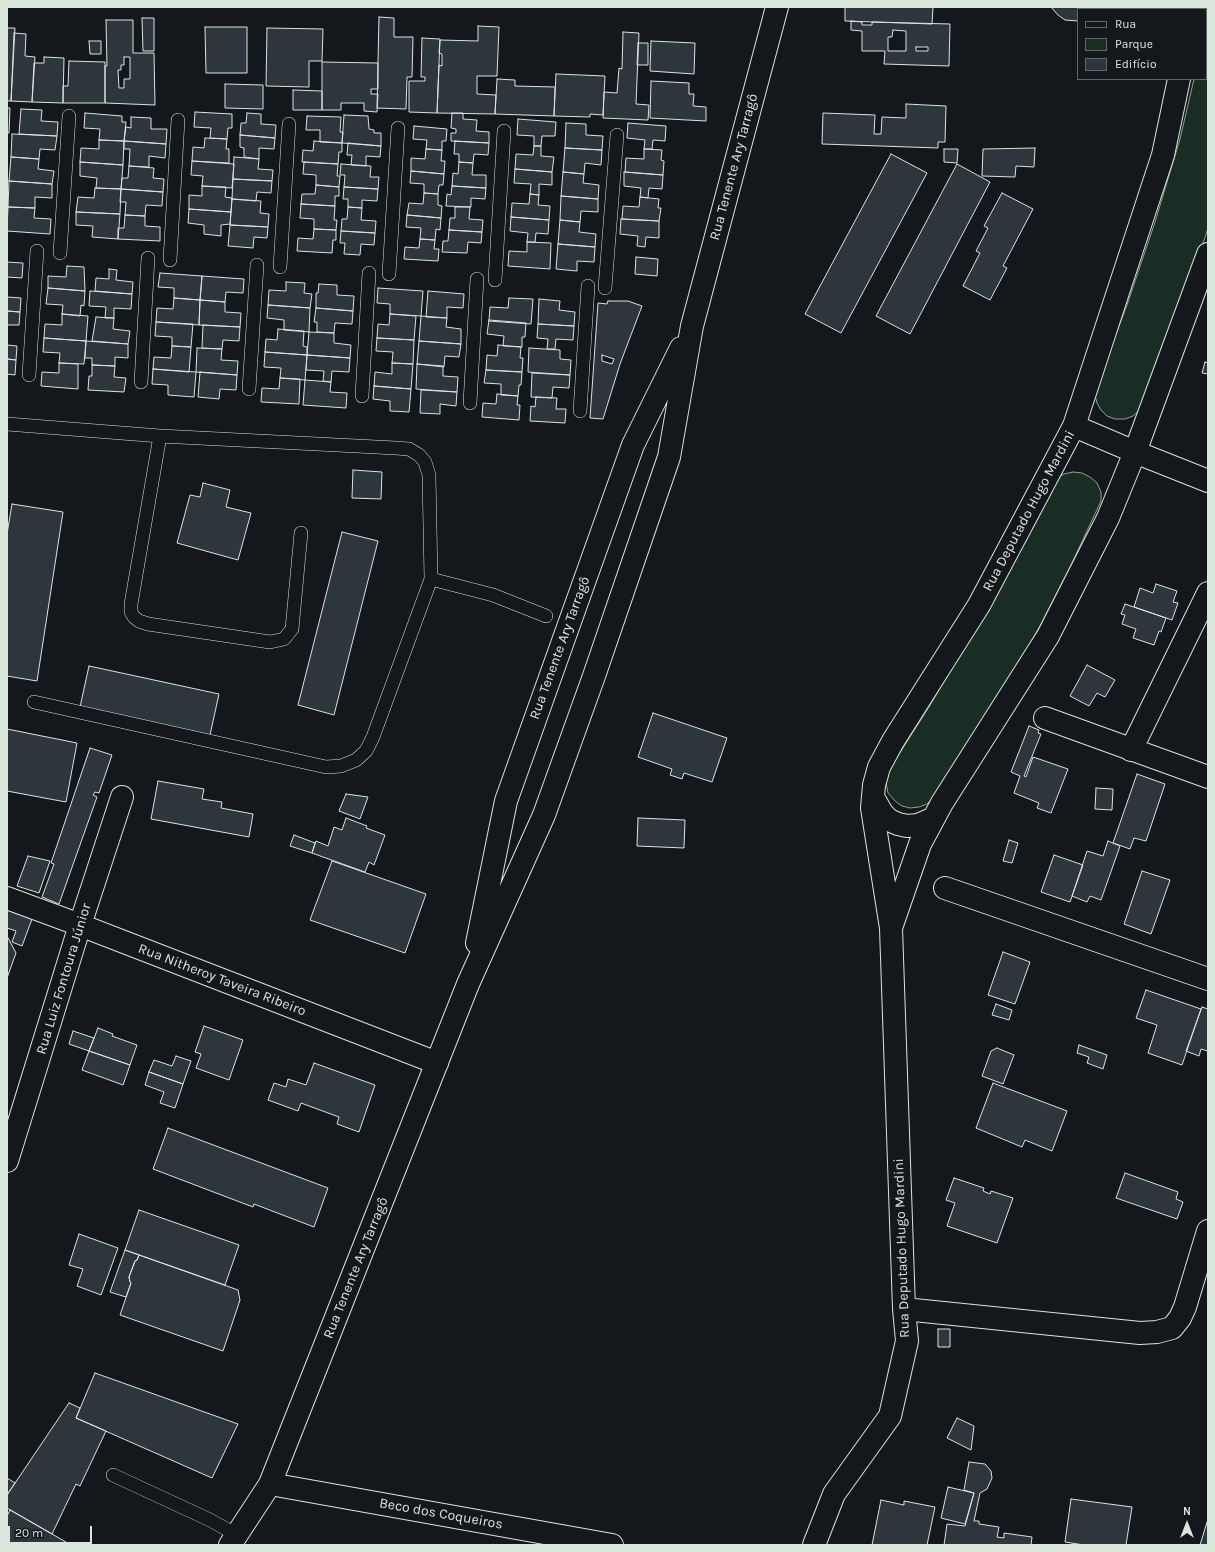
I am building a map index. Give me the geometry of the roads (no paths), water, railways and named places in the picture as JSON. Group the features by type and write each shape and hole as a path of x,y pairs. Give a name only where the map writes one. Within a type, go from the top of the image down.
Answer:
{"street":[{"name":"Rua Tenente Ary Tarragô","path":"233,1540 270,1484 468,984 544,815 594,676 669,457 692,326 777,7"},
{"name":"Rua Deputado Hugo Mardini","path":"814,1545 834,1494 890,1416 907,1341 904,1309 891,928 872,808 872,796 879,767 893,741 979,605 1074,426 1163,156 1179,80"},
{"name":"Rua Deputado Hugo Mardini","path":"891,928 920,844 942,803 1048,636 1108,518 1135,452 1208,254"},
{"name":"Rua Tenente Ary Tarragô","path":"468,984 506,801 633,445 692,326"},
{"path":"1074,426 1208,481"},
{"path":"1131,750 1203,615 1208,593"},
{"path":"1045,718 1208,777"},
{"path":"872,796 882,813 889,820 898,824 907,826 918,825 934,818"},
{"name":"Rua Luiz Fontoura Júnior","path":"7,1159 80,925 122,797"},
{"path":"945,888 1208,979"},
{"name":"Rua Nitheroy Taveira Ribeiro","path":"7,898 437,1064"},
{"path":"904,1309 1140,1333 1157,1332 1172,1328 1180,1318 1185,1307 1208,1231"},
{"name":"Beco dos Coqueiros","path":"270,1484 612,1545"}],"lane":[{"path":"60,252 69,116"},
{"path":"170,260 178,120"},
{"path":"280,267 289,124"},
{"path":"389,274 398,128"},
{"path":"495,280 504,131"},
{"path":"605,288 617,135"},
{"path":"29,375 37,251"},
{"path":"141,382 148,258"},
{"path":"249,389 257,265"},
{"path":"362,396 369,272"},
{"path":"470,403 477,280"},
{"path":"580,411 588,286"},
{"path":"7,424 160,436 396,448 408,450 419,455 425,462 429,475 431,579 373,737 366,751 356,760 341,766 326,767 34,702"},
{"path":"160,436 131,604 131,612 139,621 148,624 270,642 284,638 292,629 301,533"},
{"path":"431,579 493,595 546,616"},
{"path":"113,1474 210,1520 233,1540"}]}
